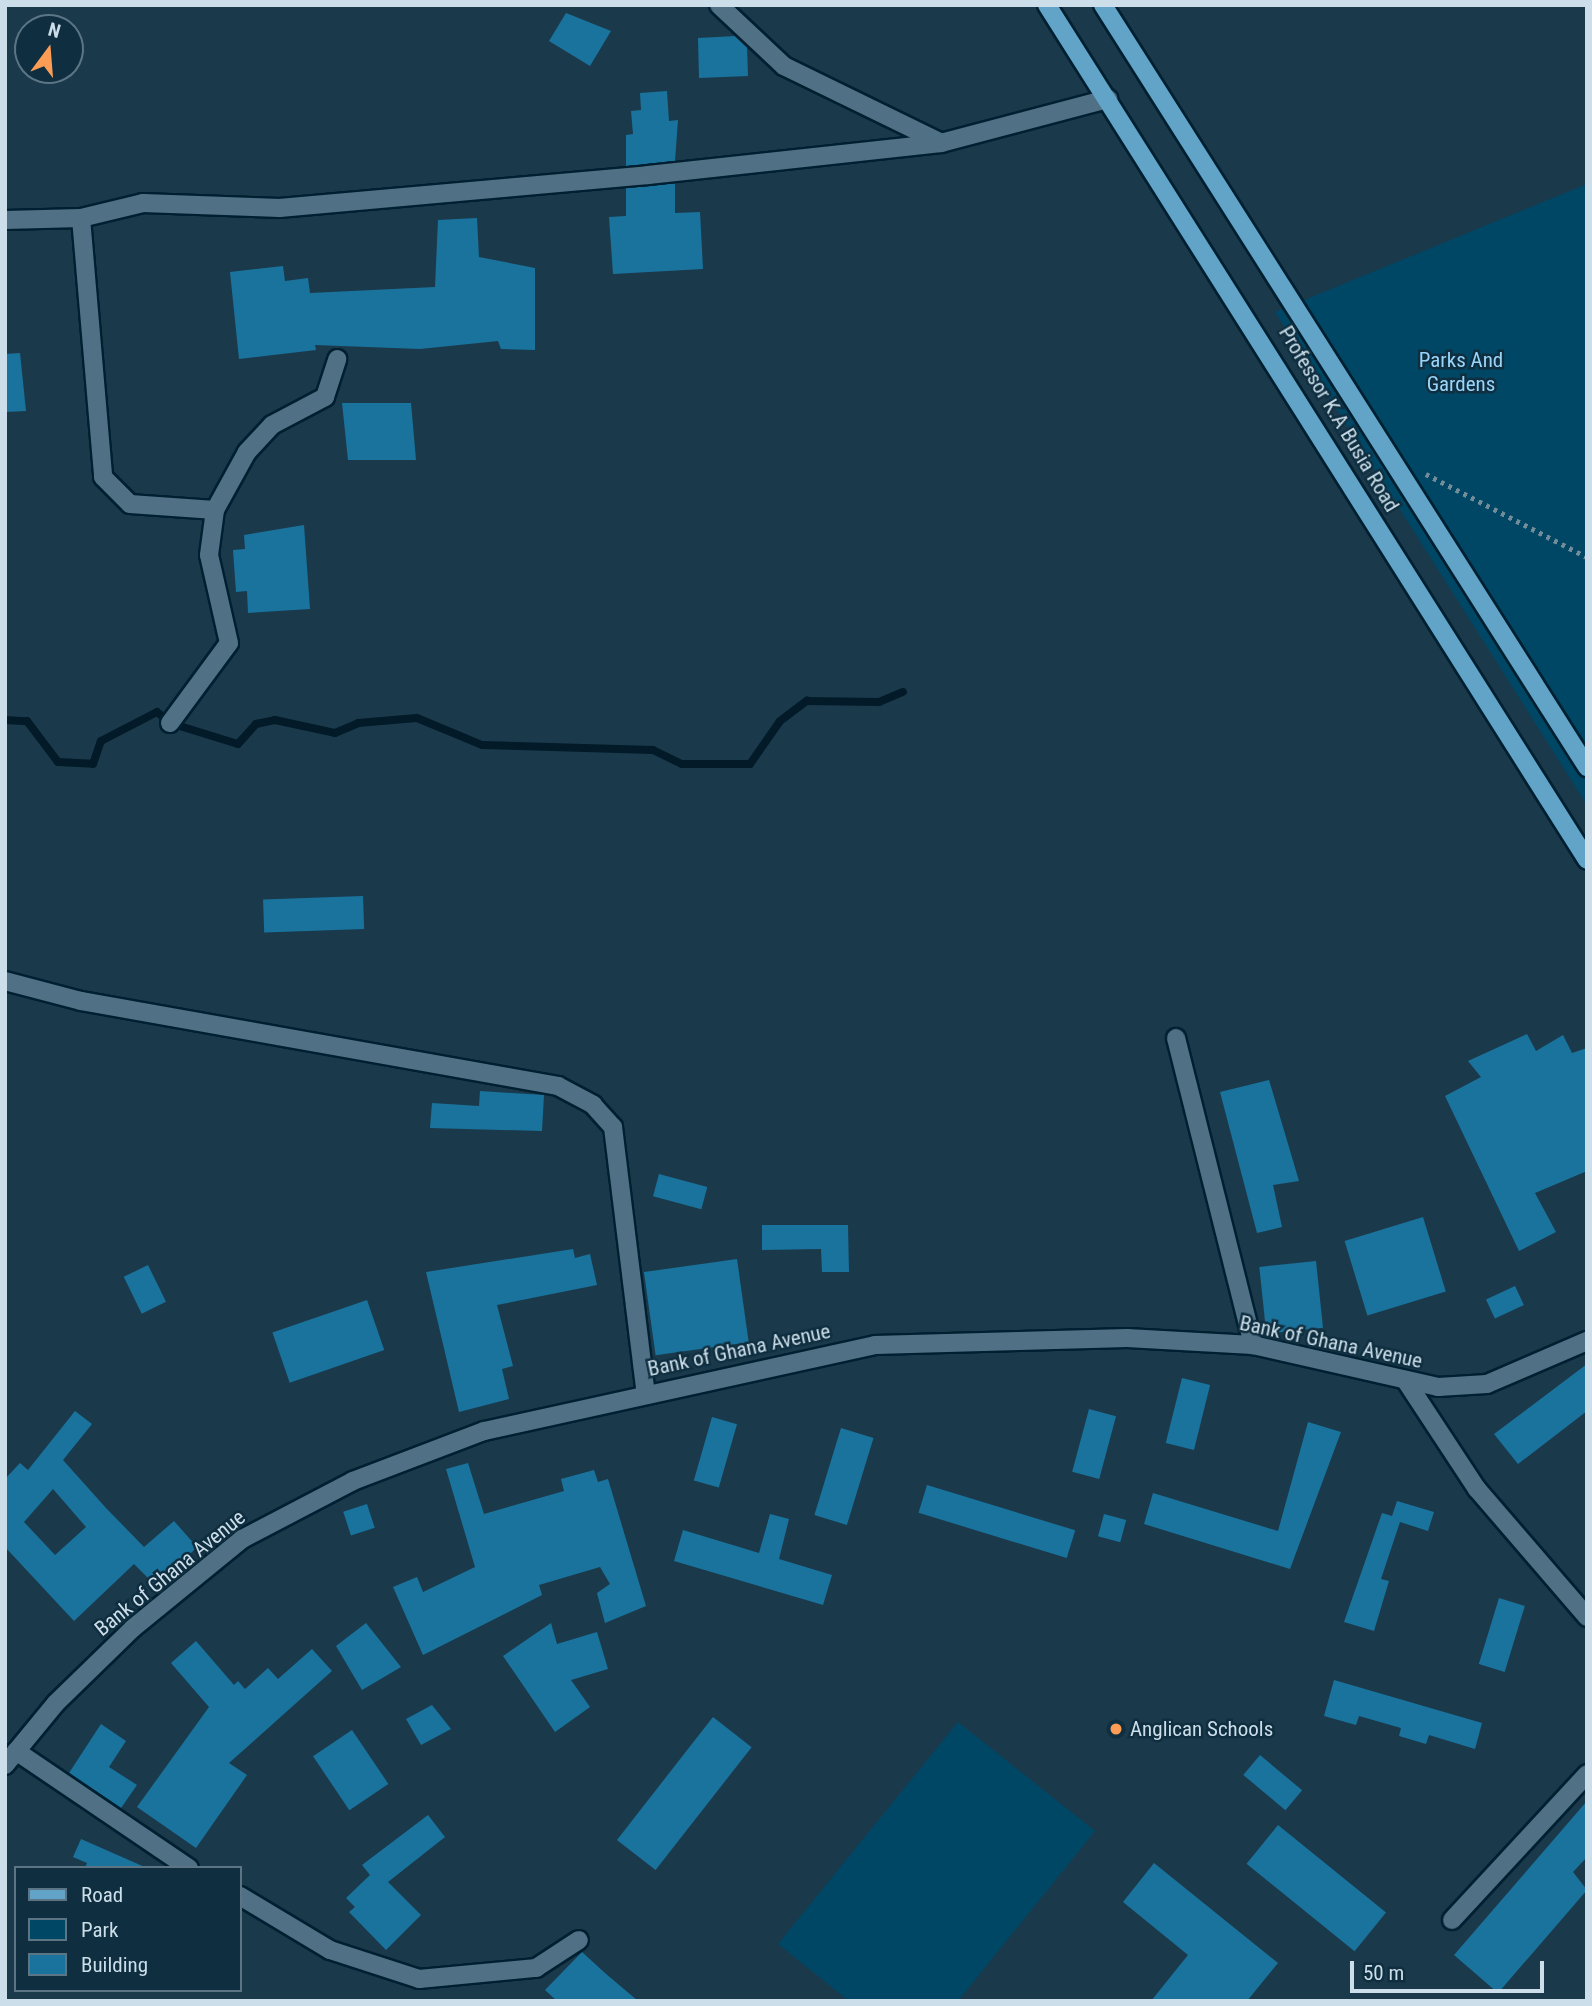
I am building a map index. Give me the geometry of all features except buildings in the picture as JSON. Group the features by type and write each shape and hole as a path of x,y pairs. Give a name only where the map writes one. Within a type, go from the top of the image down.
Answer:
{"main road":[{"name":"Professor K.A Busia Road","path":"1047,5 1587,860"},
{"name":"Professor K.A Busia Road","path":"1103,5 1587,766"}],"street":[{"path":"719,5 784,66 941,143"},
{"path":"5,220 81,218 143,203 280,208 941,143 1108,99"},
{"path":"81,218 103,477 130,504 215,510"},
{"path":"170,723 229,643 209,555 215,510 247,452 272,425 325,397 337,359"},
{"path":"5,981 81,1001 558,1086 593,1105 613,1127 646,1394"},
{"path":"1176,1038 1253,1345"},
{"name":"Bank of Ghana Avenue","path":"11,1758 133,1628 242,1539 290,1511 484,1431 876,1345 1127,1338 1253,1345 1406,1381 1487,1384 1587,1341"},
{"path":"1406,1381 1477,1489 1587,1617"},
{"path":"11,1758 186,1866"},
{"path":"1452,1920 1587,1774"},
{"path":"242,1897 330,1950 419,1979 536,1968 579,1940"}],"path":[{"path":"1392,456 1587,557"}],"green space":[{"name":"Parks And Gardens","path":"1587,184 1587,805 1275,312"},
{"path":"958,1722 1095,1831 958,2001 849,2001 778,1944"}],"waterway":[{"path":"5,720 27,721 58,762 93,764 101,741 157,712 170,723 238,744 256,724 275,720 335,733 358,723 417,718 482,745 653,750 682,764 750,764 780,721 807,701 879,702 903,692"}],"place":[{"name":"Anglican Schools","path":"1116,1729"}]}
